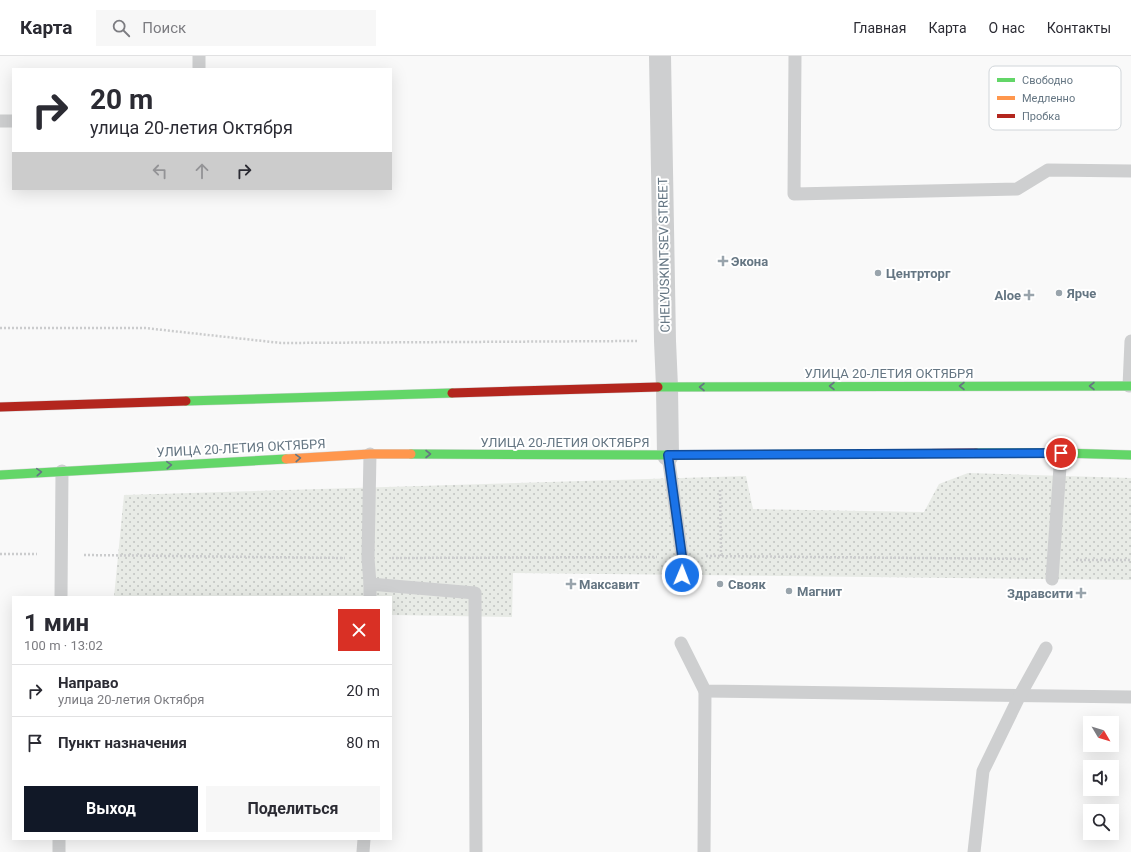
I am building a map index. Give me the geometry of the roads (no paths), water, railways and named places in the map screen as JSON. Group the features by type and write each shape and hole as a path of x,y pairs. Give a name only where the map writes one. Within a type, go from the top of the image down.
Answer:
{"main road":[{"name":"УЛИЦА 20-ЛЕТИЯ ОКТЯБРЯ","path":"0,407 668,387 1130,386"},
{"name":"УЛИЦА 20-ЛЕТИЯ ОКТЯБРЯ","path":"0,475 370,454 668,455 1061,453 1131,455"}],"street":[{"name":"CHELYUSKINTSEV STREET","path":"660,56 665,341 668,387 668,455"}],"lane":[{"path":"199,68 200,56"},
{"path":"795,56 794,194 1017,190 1048,170 1131,171"},
{"path":"0,121 12,121"},
{"path":"1130,386 1131,341"},
{"path":"1052,580 1061,453"},
{"path":"370,454 368,558 370,596"},
{"path":"668,455 682,556 682,575"},
{"path":"61,596 62,471"},
{"path":"370,584 475,593 476,852"},
{"path":"681,643 705,691 704,852"},
{"path":"974,852 983,771 1020,695 1046,648"},
{"path":"705,691 1131,697"},
{"path":"59,840 59,852"},
{"path":"363,852 364,840"}],"place":[{"name":"Экона","path":"723,261"},
{"name":"Центрторг","path":"878,273"},
{"name":"Ярче","path":"1059,293"},
{"name":"Aloe","path":"1029,295"},
{"name":"Максавит","path":"571,584"},
{"name":"Свояк","path":"720,584"},
{"name":"Магнит","path":"789,591"},
{"name":"Здравсити","path":"1081,593"}]}
